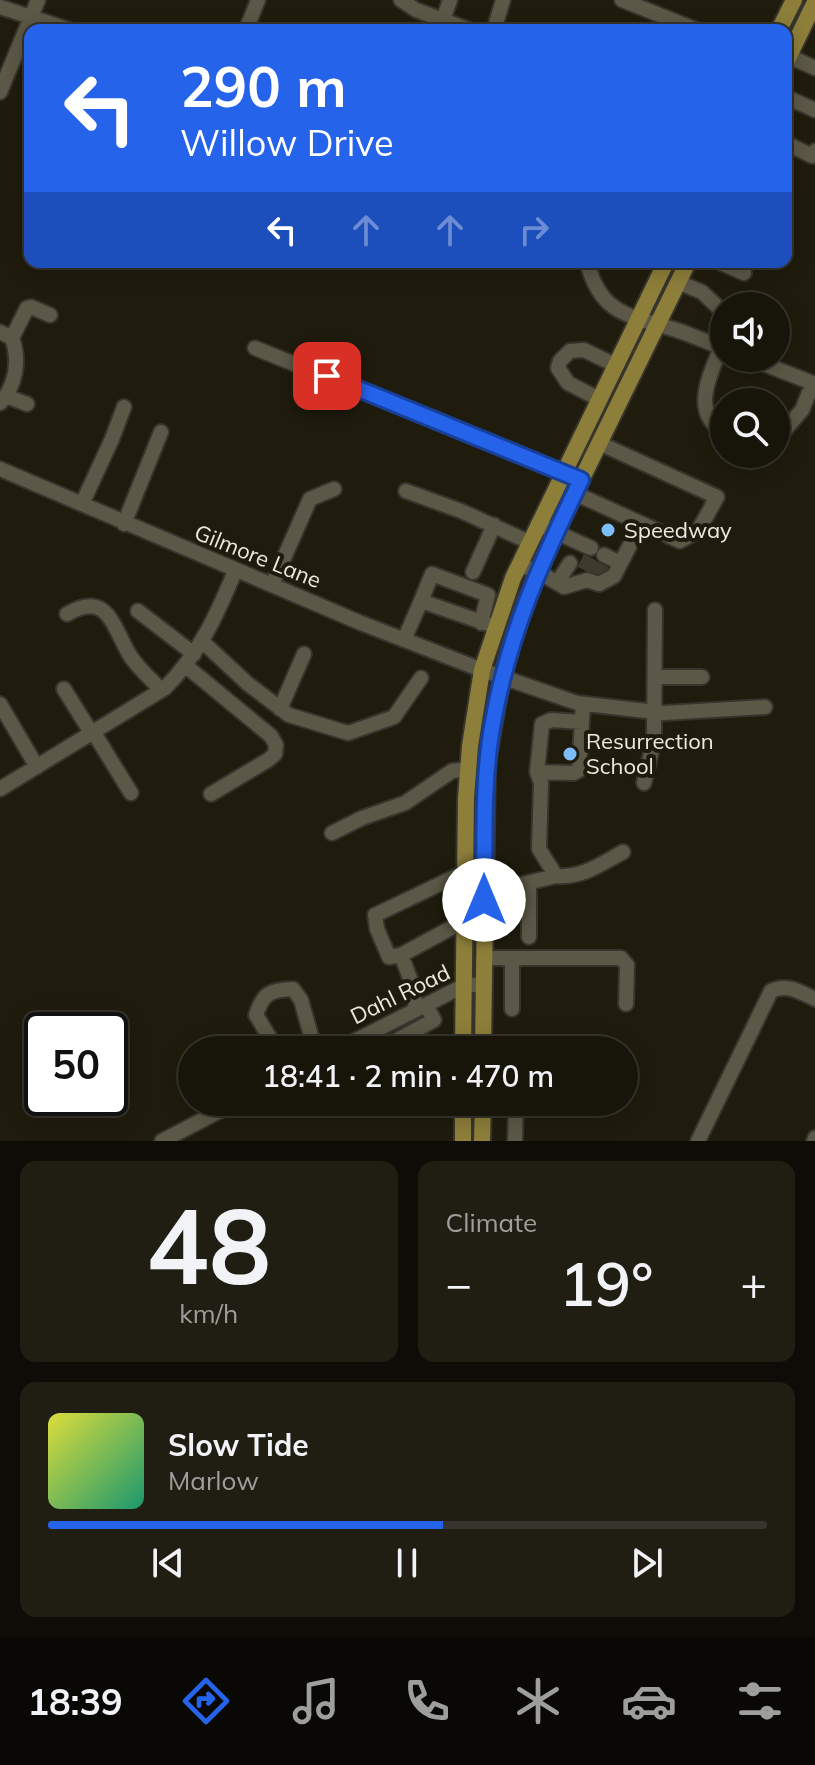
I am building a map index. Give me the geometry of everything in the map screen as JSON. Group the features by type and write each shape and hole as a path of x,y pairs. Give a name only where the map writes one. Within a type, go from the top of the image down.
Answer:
{"main road":[{"path":"782,24 794,0"},
{"path":"792,48 815,2"},
{"path":"463,1036 468,769 489,625 663,268"},
{"path":"483,1036 487,762 502,677 514,633 537,571 685,268"},
{"path":"463,1116 463,1141"},
{"path":"482,1141 483,1116"}],"street":[{"path":"28,24 38,0"},
{"path":"248,24 258,0"},
{"path":"401,0 416,10 454,24"},
{"path":"443,20 450,0"},
{"path":"496,24 503,0"},
{"path":"622,0 682,24"},
{"path":"0,7 52,24"},
{"path":"0,92 24,34"},
{"path":"792,60 815,68"},
{"path":"792,100 815,110"},
{"path":"792,146 812,156 815,151"},
{"path":"589,268 603,299 621,313 710,343"},
{"path":"733,268 744,273"},
{"path":"678,282 702,292 710,300"},
{"path":"27,404 4,391 17,360 6,335 27,308 50,315"},
{"path":"255,348 563,472 577,487 680,541 698,531 717,497 599,443"},
{"path":"599,399 568,383 558,368 560,361 570,351 584,350 615,365"},
{"path":"710,419 704,406 711,372"},
{"path":"785,372 814,383 802,410 790,426"},
{"path":"82,504 124,407"},
{"path":"124,524 161,432"},
{"name":"Gilmore Lane","path":"0,469 404,640 583,704 655,712 765,707"},
{"path":"272,585 310,499 334,489"},
{"path":"406,491 529,542"},
{"path":"538,524 556,531 589,563 599,584 614,576 629,547"},
{"path":"473,572 494,525"},
{"path":"519,565 537,571 564,587 589,563"},
{"path":"557,583 589,563 620,563"},
{"path":"0,789 161,690 194,654 235,571"},
{"path":"404,640 432,574 488,595 489,625 421,601"},
{"path":"67,614 91,604 104,609 133,661 161,690"},
{"path":"644,783 654,740 655,610"},
{"path":"138,611 194,654 289,715 348,733 394,717 421,678"},
{"path":"194,654 276,745 275,754 268,760 211,794"},
{"path":"280,709 304,654"},
{"path":"655,677 702,677"},
{"path":"64,689 131,793"},
{"path":"0,704 37,767"},
{"path":"537,772 574,773 579,770 583,704"},
{"path":"556,876 539,849 541,783 537,772 542,724 551,720 582,722"},
{"path":"332,833 405,803 452,771 468,769"},
{"path":"529,937 521,885 590,871 623,852"},
{"path":"464,921 401,955 389,957 377,929 375,915 465,872"},
{"path":"401,955 421,1008 434,1020 405,1036"},
{"path":"484,958 621,958 627,965 626,1004"},
{"path":"512,958 512,1009"},
{"name":"Dahl Road","path":"366,1036 463,986 483,984"},
{"path":"698,1141 771,991 790,987 815,999"},
{"path":"269,1036 256,1015 261,1000 275,990 293,989 301,1000 311,1036"},
{"path":"162,1141 210,1116"},
{"path":"515,1141 516,1116"}],"tunnel":[{"path":"584,570 594,550"},
{"path":"596,576 602,564"}],"place":[{"name":"Speedway","path":"608,530"},
{"name":"Resurrection School","path":"570,754"}],"route":[{"path":"327,376 581,480 528,593 502,677 487,762 484,900"}]}
